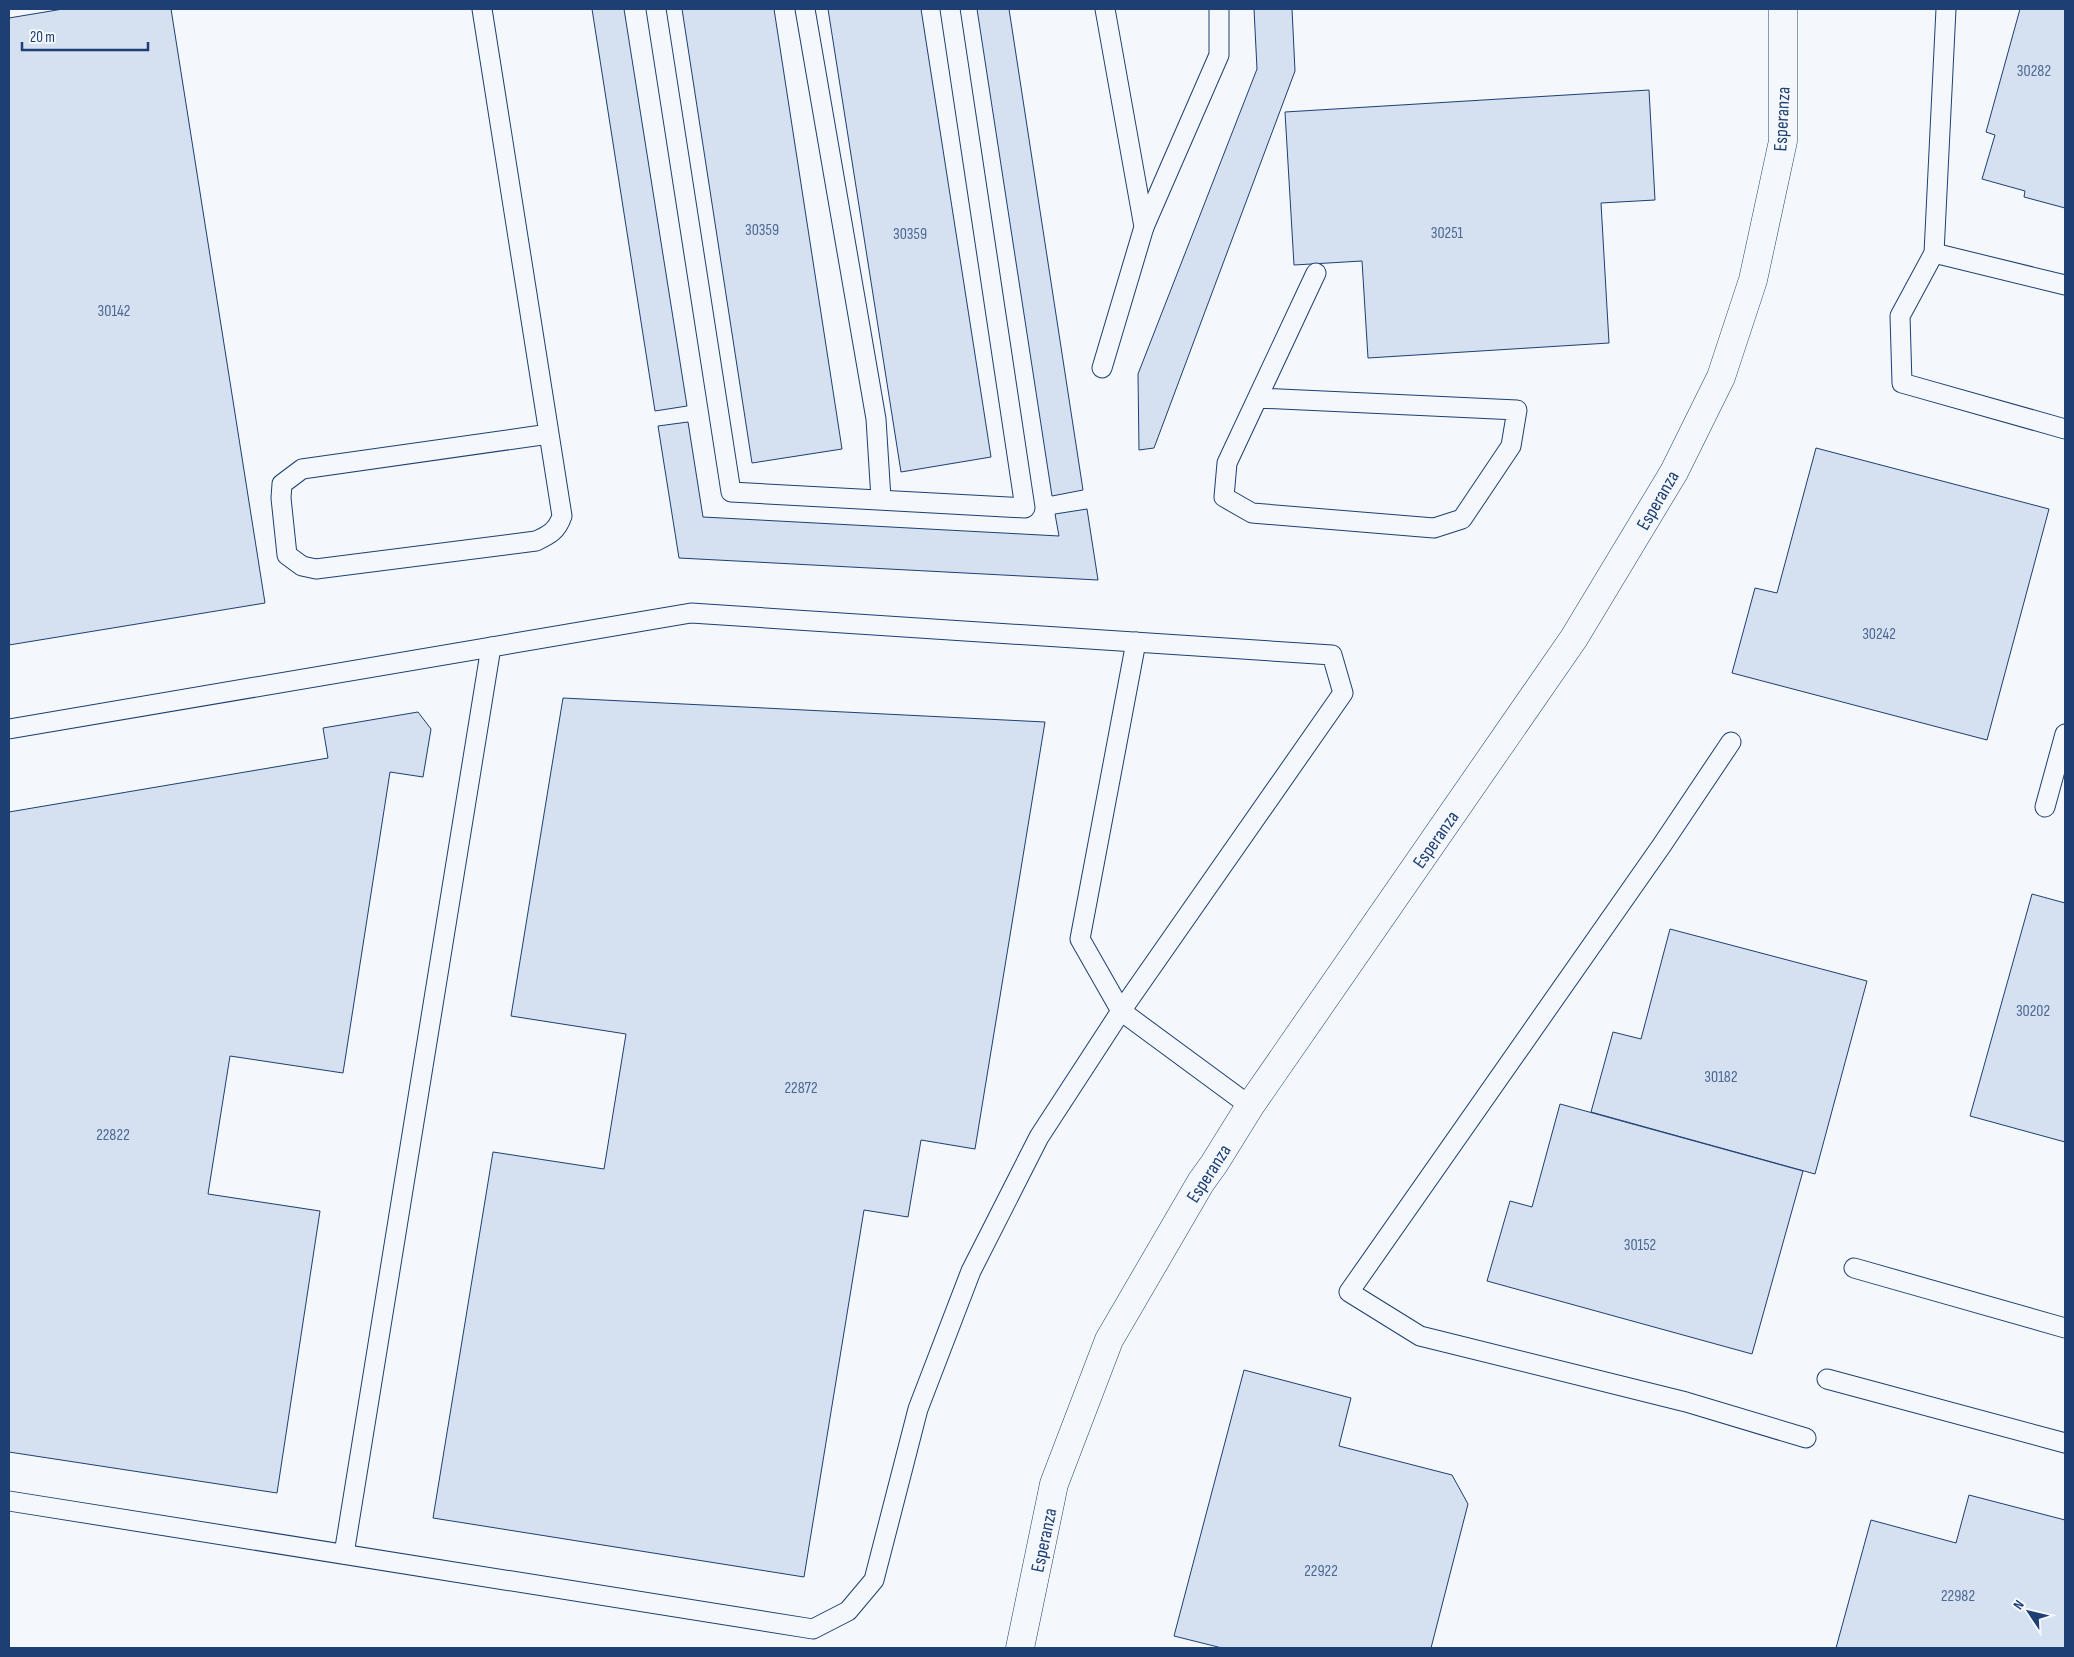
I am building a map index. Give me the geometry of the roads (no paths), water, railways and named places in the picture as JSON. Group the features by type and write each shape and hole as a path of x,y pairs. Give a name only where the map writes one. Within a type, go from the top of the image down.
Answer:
{"street":[{"name":"Esperanza","path":"1020,1648 1054,1484 1109,1340 1196,1191 1250,1106 1574,638 1674,472 1721,377 1753,280 1784,141 1782,9"}],"lane":[{"path":"482,9 562,516 552,534 536,541 316,569 302,566 287,555 281,498 282,484 302,469 549,434"},
{"path":"656,9 732,492 1025,508 950,9"},
{"path":"805,9 876,419 881,499"},
{"path":"1105,9 1144,228"},
{"path":"1102,368 1144,228 1219,55 1219,9"},
{"path":"1946,9 1934,253 1900,316 1902,383 2065,429"},
{"path":"1934,253 2065,286"},
{"path":"1258,398 1517,410 1512,446 1462,520 1434,528 1252,513 1224,497 1227,463 1316,273"},
{"path":"9,729 691,613 1332,655 1343,693 1121,1011 1039,1137 971,1271 918,1409 874,1580 848,1612 813,1629 9,1501"},
{"path":"1136,642 1080,940 1121,1011 1250,1106"},
{"path":"344,1554 491,647"},
{"path":"2045,807 2065,734"},
{"path":"1731,742 1662,845 1348,1292 1420,1336 1686,1402 1806,1438"},
{"path":"1854,1268 2065,1328"},
{"path":"1827,1379 2065,1444"}]}
